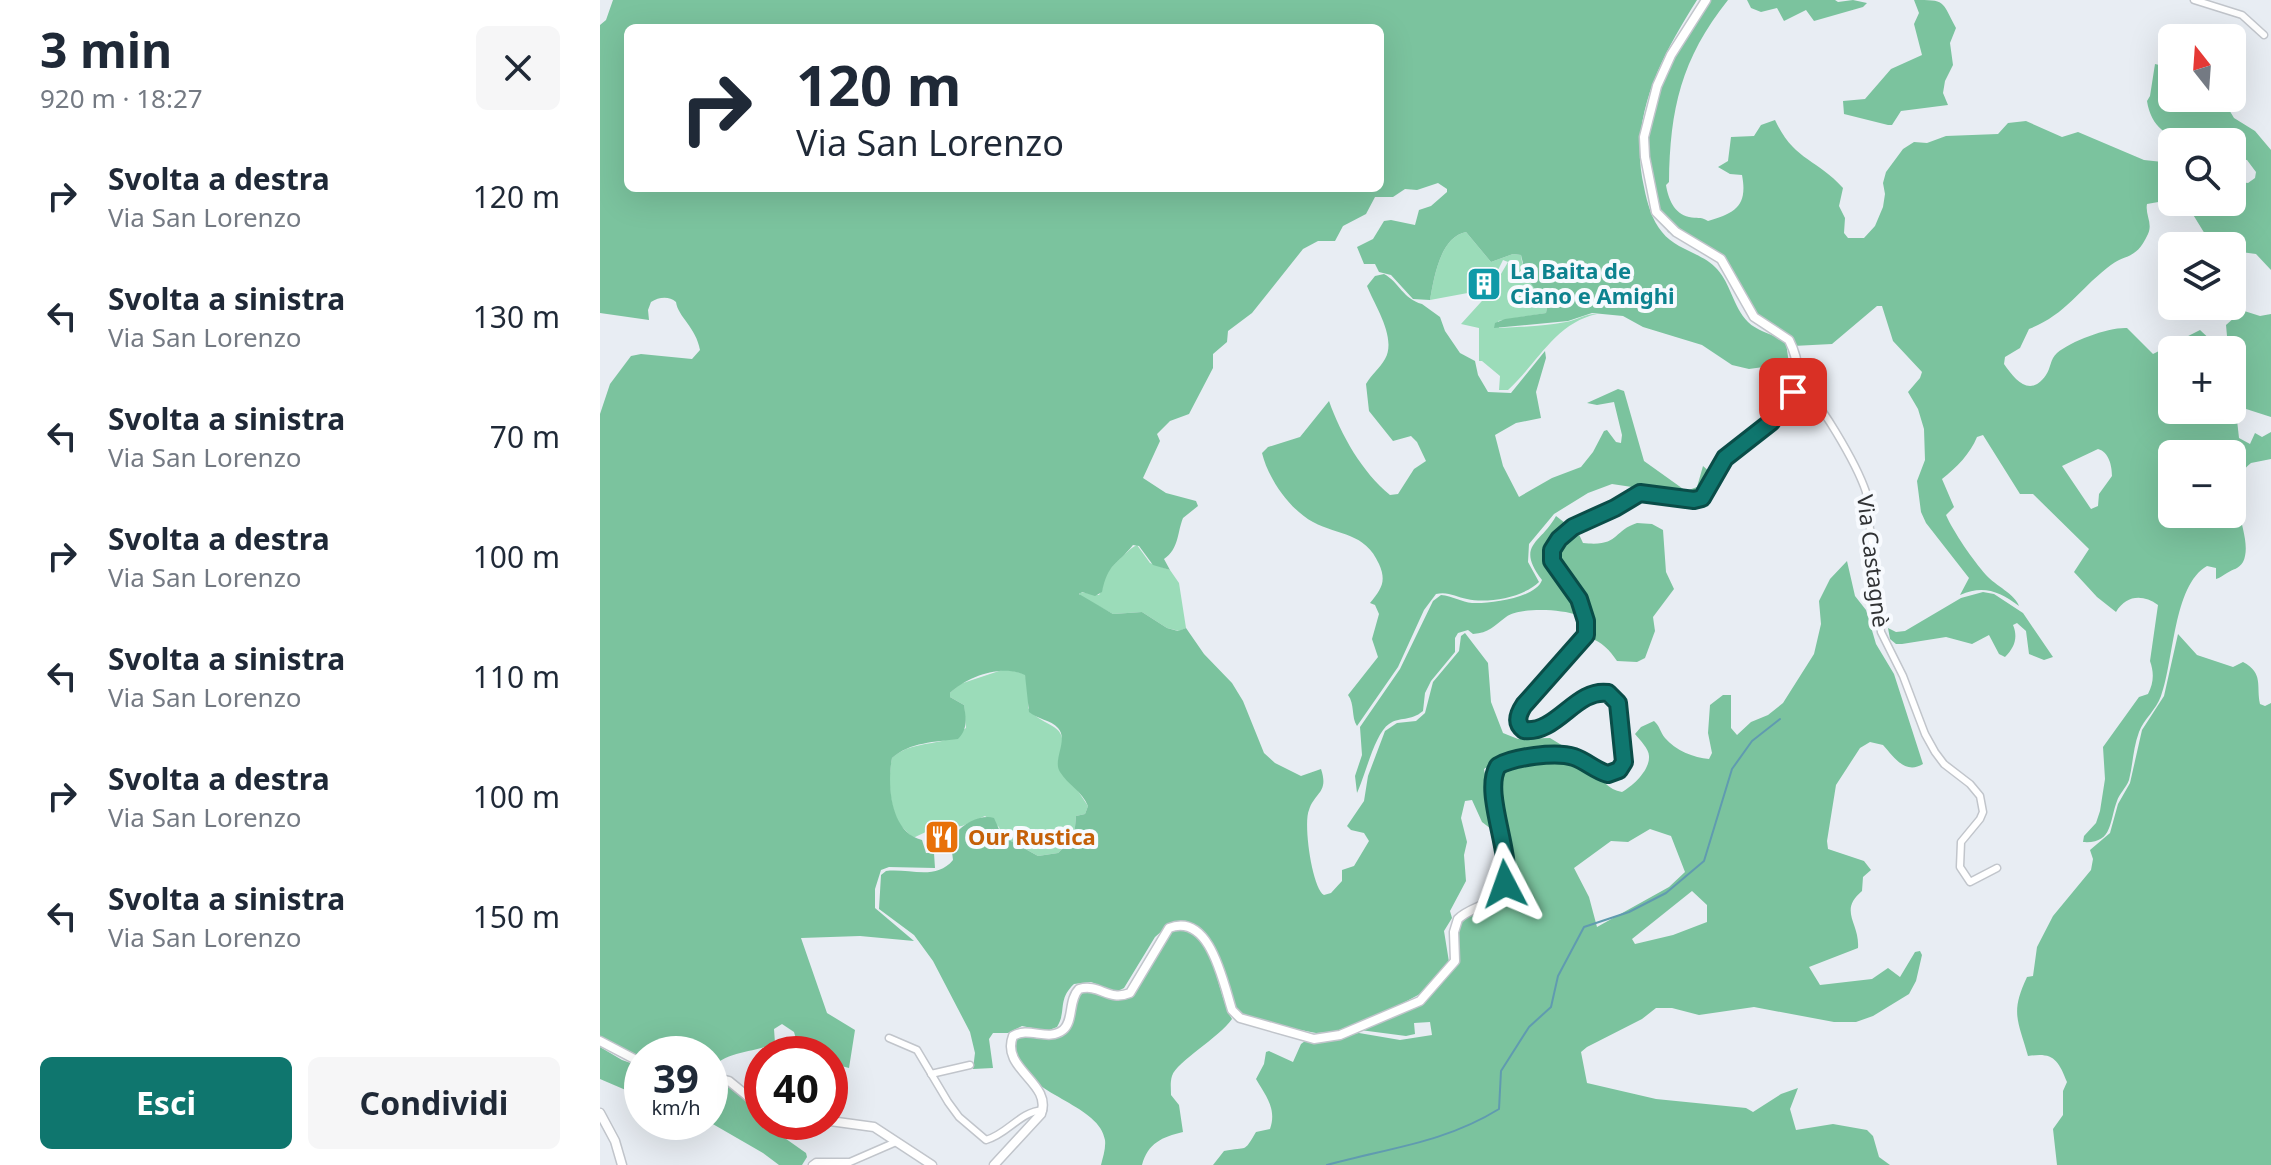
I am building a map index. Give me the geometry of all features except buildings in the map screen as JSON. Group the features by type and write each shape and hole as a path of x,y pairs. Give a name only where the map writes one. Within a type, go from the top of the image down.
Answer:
{"street":[{"path":"994,1165 1043,1110 1040,1092 1013,1058 1013,1036 1022,1032 1050,1035 1061,1032 1068,1022 1072,997 1079,989 1095,988 1115,997 1130,993 1166,930 1185,925 1203,938 1212,951 1232,1010 1245,1021 1320,1039 1340,1035 1420,1001 1455,961 1454,932 1458,919 1496,897 1505,884 1507,868 1492,783 1498,766 1506,761 1552,754 1584,761 1608,774 1619,770 1624,762 1618,703 1608,693 1592,694 1537,730 1524,730 1519,723 1519,714 1524,705 1586,635 1586,621 1579,599 1552,561 1552,550 1573,527 1640,493 1694,500 1702,498 1721,462 1775,418 1796,384 1789,340 1754,317 1721,259 1676,232 1656,212 1644,137 1657,86 1671,55 1706,0"},
{"path":"2194,0 2242,15 2264,35"},
{"name":"Via Castagnè","path":"1796,384 1812,397 1861,476 1866,492 1881,632 1903,676 1925,734 1938,757 1980,796 1983,812 1978,824 1961,842 1960,867 1970,882 1997,868"},
{"path":"889,1038 917,1050 959,1117 986,1140 995,1137 1014,1121 1043,1110"},
{"path":"600,1041 624,1054"},
{"path":"931,1074 970,1065"},
{"path":"728,1081 744,1093"},
{"path":"600,1113 615,1141 622,1165"},
{"path":"848,1123 874,1127 932,1165"},
{"path":"812,1165 816,1162 850,1162 896,1142"}],"green space":[{"path":"613,0 1697,0 1660,66 1644,113 1640,161 1647,199 1655,222 1668,238 1717,269 1748,322 1786,342 1791,379 1778,365 1749,369 1732,365 1702,345 1643,327 1623,316 1592,313 1568,321 1494,328 1495,323 1505,319 1546,313 1547,307 1526,276 1521,255 1513,254 1491,262 1466,232 1457,235 1444,250 1430,300 1413,299 1391,275 1379,272 1375,264 1364,264 1357,247 1373,239 1384,221 1415,225 1419,210 1431,206 1447,192 1438,183 1417,190 1405,189 1393,197 1375,197 1366,214 1343,226 1335,241 1318,241 1303,249 1252,313 1228,331 1227,342 1213,354 1213,368 1189,414 1170,421 1157,434 1160,441 1143,478 1166,493 1196,501 1198,506 1183,518 1175,546 1164,559 1170,570 1153,565 1139,546 1133,545 1110,570 1102,592 1095,596 1079,594 1113,614 1142,612 1167,628 1178,631 1186,628 1204,654 1232,683 1243,701 1264,753 1275,763 1301,776 1321,769 1322,788 1309,810 1307,828 1312,868 1324,895 1331,893 1342,881 1342,870 1354,866 1369,841 1364,833 1347,826 1364,801 1368,776 1385,731 1397,723 1416,721 1425,713 1433,682 1459,651 1461,636 1465,633 1488,663 1491,702 1503,733 1518,739 1550,738 1578,755 1497,761 1484,769 1495,832 1482,822 1472,800 1465,801 1461,818 1467,842 1464,855 1466,881 1450,911 1452,918 1444,931 1449,962 1435,983 1390,1010 1334,1032 1316,1033 1239,1018 1200,932 1188,923 1171,923 1155,937 1124,988 1116,992 1091,982 1074,984 1064,1000 1057,1027 1047,1031 1022,1026 1008,1033 993,1033 989,1039 993,1068 973,1069 975,1053 970,1032 933,961 914,935 879,909 881,875 886,871 939,870 953,860 952,852 957,846 956,833 984,817 994,818 1002,836 1038,856 1058,853 1074,838 1076,816 1085,814 1088,806 1058,767 1062,738 1058,728 1029,712 1025,675 996,671 966,681 950,693 950,697 964,705 965,727 958,739 915,746 892,758 891,794 897,818 911,836 922,840 926,853 934,853 935,868 889,867 881,870 875,889 875,908 914,941 860,936 801,938 827,1013 855,1030 849,1068 848,1036 795,1036 782,1024 774,1029 774,1036 744,1036 744,1052 728,1057 728,1036 624,1036 624,1052 600,1040 600,414 610,384 631,356 641,354 692,359 700,350 676,302 670,299 651,302 649,320 600,313 600,25 606,20"},
{"path":"1703,0 1728,0 1699,43 1681,86 1672,131 1669,182 1666,185 1676,209 1689,217 1708,221 1726,215 1737,207 1743,194 1742,175 1730,174 1718,167 1728,161 1731,137 1754,136 1761,125 1775,120 1798,152 1843,188 1839,206 1845,218 1844,233 1848,238 1864,238 1875,226 1883,207 1886,172 1903,149 1914,142 1927,143 1946,136 1998,134 2008,123 2026,121 2062,137 2078,132 2144,160 2158,162 2158,202 2147,204 2149,230 2139,249 2107,268 2052,317 2029,329 2020,348 2005,357 2004,364 2023,384 2034,385 2048,372 2057,353 2071,344 2101,332 2127,328 2153,354 2158,351 2158,424 2237,424 2239,438 2243,440 2158,440 2158,528 2243,528 2246,551 2238,568 2216,579 2216,568 2207,566 2187,590 2161,696 2139,732 2129,780 2118,798 2108,830 2100,839 2083,842 2100,811 2105,779 2103,747 2139,697 2150,690 2153,678 2150,661 2158,605 2147,599 2135,598 2125,602 2116,612 2097,597 2074,572 2089,549 2033,494 2020,494 1983,435 1977,437 1962,460 1942,479 1954,507 1946,515 1981,569 2019,606 1991,591 1976,590 1960,595 1969,578 1926,523 1921,512 1917,481 1925,460 1924,429 1918,409 1908,392 1922,372 1893,341 1882,306 1877,306 1832,344 1793,346 1749,314 1720,264 1668,232 1644,166 1654,96","holes":["2098,449 2107,456 2112,476 2099,494 2098,506 2091,509 2062,466"]},
{"path":"1747,0 1853,0 1867,3 1863,7 1814,21 1806,10 1784,21 1777,8 1761,12 1751,8"},
{"path":"1914,0 1937,1 1948,12 1956,28 1950,43 1953,65 1943,93 1948,105 1901,111 1892,125 1844,114 1843,101 1865,99 1891,69 1922,55 1914,24 1919,13"},
{"path":"2155,64 2158,65 2158,112 2230,112 2234,118 2255,131 2271,150 2271,270 2256,254 2246,253 2246,232 2204,232 2194,216 2246,216 2246,183 2255,178 2256,172 2246,160 2246,128 2160,128 2150,112 2147,101"},
{"path":"1466,232 1491,262 1513,254 1521,255 1547,307 1546,313 1498,321 1499,328 1558,323 1597,314 1569,326 1558,335 1508,390 1499,390 1500,376 1479,361 1479,328 1461,324 1491,291 1508,262 1503,260 1495,276 1487,273 1477,281 1479,286 1473,292 1430,300 1444,250 1457,235"},
{"path":"1384,274 1410,298 1440,317 1445,331 1460,353 1475,361 1478,375 1488,392 1511,393 1545,351 1546,358 1536,392 1541,418 1516,423 1495,435 1503,466 1519,497 1552,478 1581,467 1604,431 1607,430 1616,442 1621,443 1614,402 1587,403 1618,389 1624,391 1644,461 1686,491 1697,487 1703,466 1711,473 1698,497 1612,484 1588,493 1554,514 1529,544 1528,562 1539,582 1524,592 1485,601 1436,594 1424,610 1398,667 1357,726 1348,695 1378,657 1372,639 1379,614 1375,605 1370,603 1382,585 1379,564 1359,540 1323,527 1296,509 1274,482 1262,453 1268,447 1300,437 1329,401 1354,452 1370,475 1390,495 1398,494 1414,469 1426,461 1411,436 1393,441 1369,411 1366,384 1385,359 1388,342 1384,322 1367,286 1375,276"},
{"path":"2246,312 2260,316 2271,314 2271,417 2246,409 2246,336 2227,336 2226,325 2232,320 2246,320"},
{"path":"2200,330 2206,336 2188,336"},
{"path":"2271,432 2271,459 2251,463 2246,468 2246,442 2250,444 2255,433 2262,437"},
{"path":"1556,516 1569,526 1554,539 1551,555 1587,609 1590,620 1585,635 1577,615 1541,610 1512,614 1483,632 1473,634 1468,630 1458,633 1455,652 1425,693 1423,711 1414,717 1393,722 1384,729 1357,793 1355,776 1362,755 1360,727 1400,669 1433,601 1441,595 1472,603 1490,602 1512,599 1531,591 1542,580 1531,559 1533,545"},
{"path":"1637,523 1652,524 1663,530 1666,572 1674,589 1653,617 1655,631 1645,658 1637,662 1617,661 1602,644 1589,638 1593,614 1566,573 1556,550 1566,534 1576,528 1583,543 1595,544 1610,541"},
{"path":"1137,545 1150,563 1170,570 1179,583 1186,628 1179,631 1167,628 1142,612 1113,614 1080,596 1080,592 1099,595 1106,573"},
{"path":"1847,561 1855,596 1866,610 1876,644 1894,674 1923,764 1905,766 1883,745 1870,742 1860,748 1836,785 1828,849 1864,861 1871,870 1863,877 1862,891 1855,898 1851,911 1858,948 1809,967 1820,985 1872,979 1888,968 1900,977 1915,952 1920,951 1922,955 1916,981 1909,994 1873,1016 1856,1022 1834,1022 1754,1007 1699,1015 1672,1008 1656,1008 1642,1019 1581,1052 1587,1083 1656,1099 1746,1108 1753,1112 1781,1094 1798,1088 1790,1109 1796,1130 1833,1124 1867,1130 1873,1136 1879,1157 1890,1165 1213,1165 1224,1151 1244,1148 1256,1132 1270,1129 1271,1109 1256,1079 1266,1052 1293,1062 1301,1044 1309,1038 1359,1033 1400,1040 1432,1035 1430,1022 1414,1023 1415,1034 1406,1036 1360,1030 1414,1004 1437,988 1455,964 1450,938 1452,928 1507,884 1491,771 1545,759 1565,758 1584,764 1609,787 1622,792 1636,782 1647,767 1649,753 1635,734 1654,721 1674,746 1691,755 1709,759 1712,753 1708,733 1710,705 1723,695 1731,695 1731,728 1737,735 1751,722 1768,715 1783,703 1814,654 1821,624 1819,601 1830,579","holes":["1650,829 1671,836 1685,872 1669,887 1597,927 1589,897 1574,868 1611,841 1628,842","1692,891 1707,905 1707,922 1673,935 1635,944 1632,939"]},
{"path":"1983,592 1994,594 2023,613 2053,657 2044,660 2029,654 2026,631 2017,623 2013,625 2015,642 2005,657 1999,654 1989,635 1972,644 1946,637 1902,644 1890,639 1888,628 1896,632 1905,631 1961,598"},
{"path":"2178,634 2197,655 2233,667 2243,662 2250,666 2257,675 2260,704 2265,706 2271,703 2271,1165 2057,1165 2053,1129 2063,1115 2063,1091 2067,1082 2054,1059 2043,1055 2028,1056 2017,1016 2019,999 2027,977 2033,976 2037,947 2053,916 2091,870 2093,859 2090,850 2110,833 2118,804 2130,783 2142,730 2164,696"},
{"path":"1005,669 1025,674 1029,692 1028,708 1055,727 1062,739 1058,761 1088,806 1085,814 1076,816 1074,838 1058,853 1038,856 1002,836 999,827 985,816 962,826 930,830 913,838 899,823 893,808 890,782 892,758 909,748 945,740 966,728 964,705 950,697 950,693 960,684"},
{"path":"1179,928 1191,933 1208,953 1232,1019 1182,1063 1172,1076 1171,1095 1179,1105 1183,1132 1157,1142 1148,1151 1142,1165 1101,1165 1105,1140 1100,1128 1092,1118 1026,1074 1017,1060 1013,1044 1018,1036 1062,1033 1077,989 1123,996 1165,935"},
{"path":"600,1047 624,1061 624,1089 600,1079"},
{"path":"728,1086 744,1098 744,1140 788,1140 807,1157 802,1165 779,1165 728,1133"}],"waterway":[{"path":"1327,1165 1458,1130 1499,1109 1501,1071 1529,1027 1551,1007 1558,976 1584,927 1629,912 1666,893 1704,861 1732,769 1752,741 1780,719"}],"place":[{"name":"La Baita de Ciano e Amighi","path":"1484,284"},
{"name":"Our Rustica","path":"942,837"}],"route":[{"path":"1505,884 1507,868 1492,783 1498,766 1506,761 1552,754 1572,756 1608,774 1619,770 1625,759 1618,703 1608,693 1592,694 1537,730 1524,730 1518,720 1524,705 1586,635 1586,621 1579,599 1552,561 1556,543 1573,527 1615,508 1636,494 1645,492 1694,500 1702,498 1721,462 1771,422 1793,392"}]}
